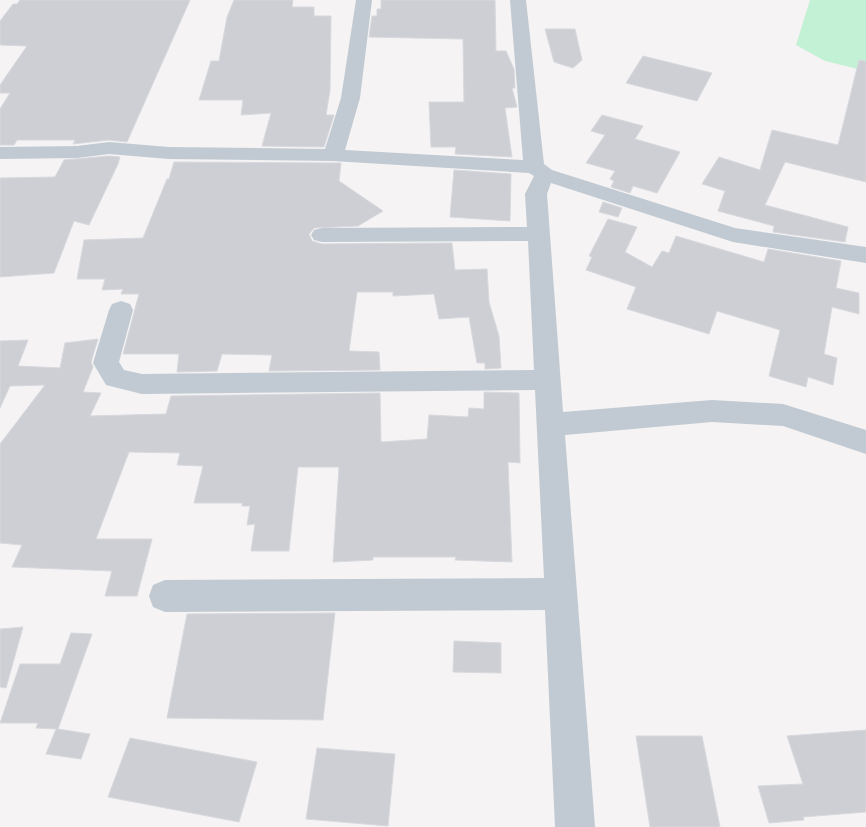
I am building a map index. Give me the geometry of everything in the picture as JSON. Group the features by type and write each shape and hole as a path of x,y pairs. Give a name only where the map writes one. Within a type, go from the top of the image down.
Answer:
{"street":[{"path":"333,156 345,125 352,97 364,0"},
{"path":"518,0 539,171 536,194 560,594 570,825"},
{"path":"0,153 77,152 109,148 169,153 333,156 539,171 733,235 866,255"},
{"path":"322,235 538,234"},
{"path":"121,310 106,363 115,378 142,384 547,380"},
{"path":"550,425 712,411 783,415 866,442"},
{"path":"165,596 560,594"}],"green space":[{"path":"810,0 866,0 866,71 825,61 796,45"}],"building":[{"path":"20,0 190,0 127,142 109,140 73,144 75,140 17,140 14,145 0,145 0,109 10,93 0,93 0,85 27,46 0,45 0,21 13,4 17,4"},
{"path":"234,0 293,0 292,7 314,7 314,16 331,16 330,90 326,115 334,115 324,147 262,146 271,113 241,115 243,100 199,100 211,61 219,61 227,17"},
{"path":"381,0 495,0 496,51 506,51 514,69 515,88 512,88 517,107 505,108 512,157 455,154 456,147 431,147 429,102 464,102 463,39 369,37 372,16 377,16 377,9 381,9"},
{"path":"545,29 575,29 582,60 573,68 554,62"},
{"path":"643,56 712,73 697,101 626,83"},
{"path":"859,60 866,61 866,182 785,162 765,205 848,227 845,242 773,232 774,226 718,211 725,191 702,184 719,157 760,170 772,130 838,145"},
{"path":"602,115 643,126 635,139 680,152 657,193 633,186 630,193 611,187 614,181 610,179 615,171 586,163 605,135 591,131"},
{"path":"109,156 120,157 118,164 89,225 74,221 54,273 0,277 0,178 55,177 64,160"},
{"path":"174,162 341,163 339,181 383,211 358,226 314,228 309,234 312,241 322,244 452,243 455,270 487,269 489,302 499,336 501,368 485,369 485,363 477,363 469,317 439,319 434,294 393,296 393,292 357,292 349,351 379,352 380,370 269,371 272,355 222,354 217,371 177,372 179,354 123,354 139,294 121,294 123,289 102,290 105,279 77,279 84,240 143,238 167,179 169,179"},
{"path":"454,170 511,174 510,221 450,217"},
{"path":"603,202 622,208 618,217 599,212"},
{"path":"608,219 637,227 625,252 652,267 662,251 669,253 676,236 764,262 768,249 841,261 836,288 859,293 859,314 832,307 824,354 837,358 833,385 808,377 806,387 769,376 780,330 717,311 709,334 627,309 636,287 586,270 592,257 589,256"},
{"path":"98,339 91,362 93,367 83,392 101,393 90,416 166,414 171,396 380,393 381,442 427,439 429,415 468,417 469,408 484,409 484,392 519,393 520,463 508,462 512,562 455,560 456,557 373,557 373,560 333,562 339,467 298,467 289,551 251,551 255,524 247,525 250,506 242,506 242,503 194,503 203,466 177,465 180,453 129,452 96,539 152,539 137,596 105,596 112,571 12,567 22,545 0,543 0,444 45,385 10,386 0,408 0,341 28,340 18,366 60,368 65,343"},
{"path":"335,613 323,720 167,718 187,614"},
{"path":"23,627 6,688 0,687 0,629"},
{"path":"71,633 92,634 58,729 90,734 81,759 46,754 56,729 36,728 38,723 0,723 20,664 60,664"},
{"path":"454,641 501,643 501,673 453,672"},
{"path":"866,730 866,812 803,817 804,820 769,823 758,786 803,784 787,736"},
{"path":"636,736 702,736 720,827 650,827"},
{"path":"130,738 257,762 239,822 108,797"},
{"path":"317,748 395,754 388,826 306,819"}]}
